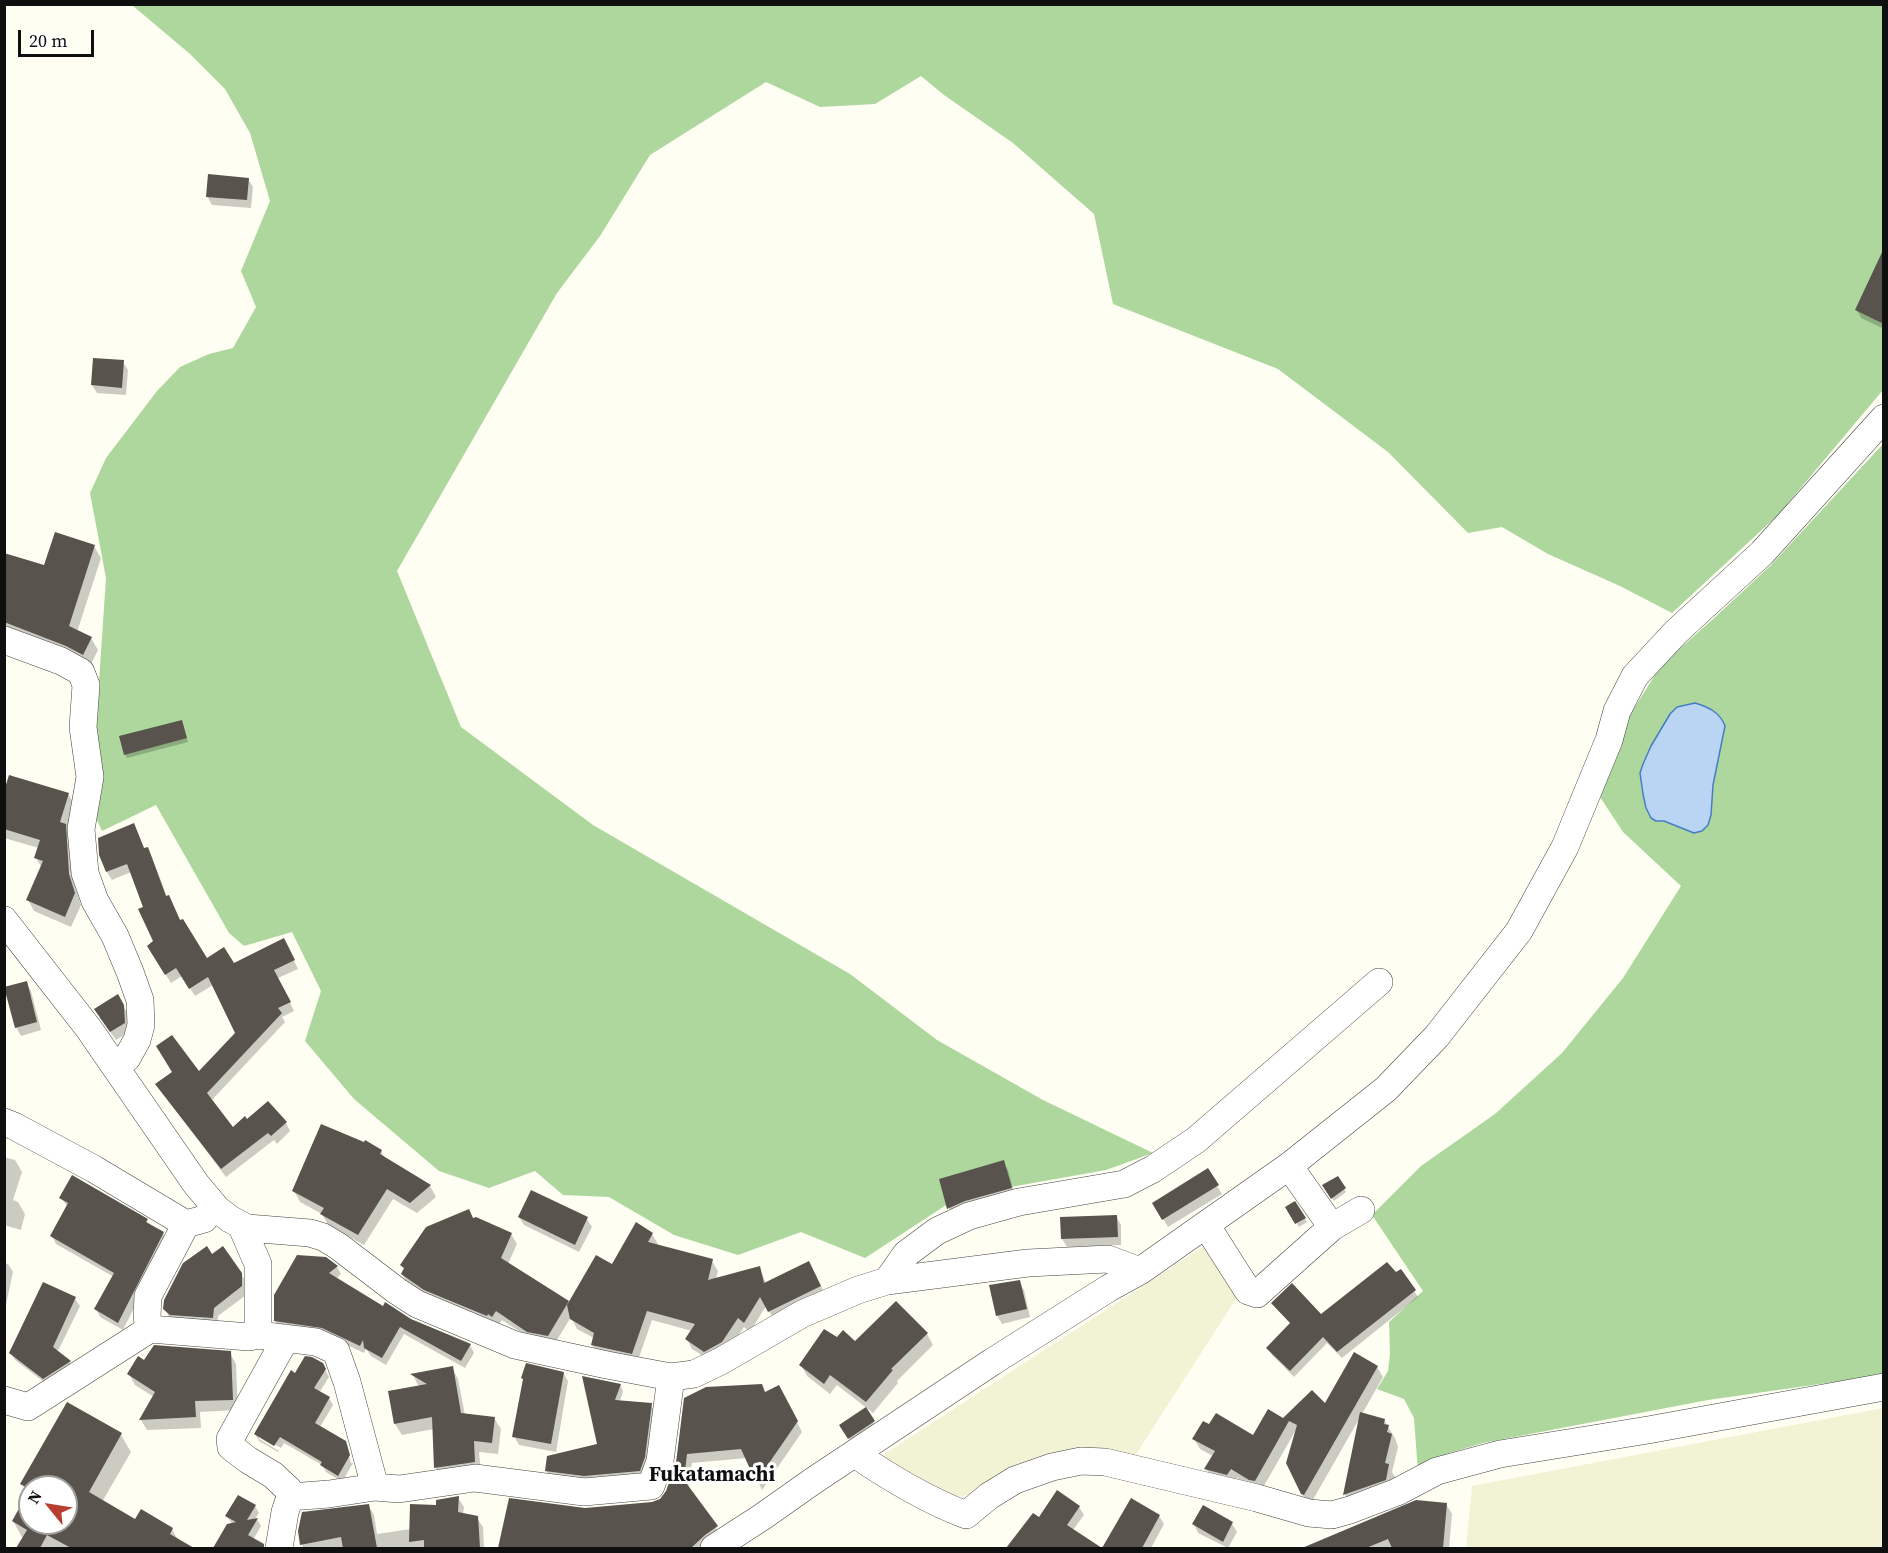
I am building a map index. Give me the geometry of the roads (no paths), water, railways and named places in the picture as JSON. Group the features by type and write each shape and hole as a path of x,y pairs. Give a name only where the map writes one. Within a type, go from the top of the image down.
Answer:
{"street":[{"path":"714,1548 1002,1356 1140,1271 1289,1166 1386,1089 1437,1036 1519,931 1565,847 1609,740 1617,711 1635,676 1676,632 1762,552 1884,418"},
{"path":"4,640 61,661 81,672 86,685 83,727 90,777 81,828 85,873 95,901 115,936 140,1000 141,1024 137,1040 127,1058 116,1068"},
{"path":"4,920 89,1029 196,1184 217,1209 233,1220 256,1229 309,1233 323,1237 397,1292 417,1304 515,1345 671,1377 694,1374 802,1314 858,1290 887,1281 1028,1263 1108,1259 1140,1271"},
{"path":"887,1281 906,1254 937,1231 969,1216 1019,1202 1124,1184 1153,1169 1196,1140 1379,982"},
{"path":"4,1122 94,1169 186,1224"},
{"path":"1289,1166 1332,1227"},
{"path":"1206,1225 1248,1291 1257,1294 1332,1227 1361,1210"},
{"path":"150,1329 147,1317 148,1296 186,1224 191,1221 233,1220"},
{"path":"233,1220 258,1264 258,1335"},
{"path":"4,1400 28,1407 150,1329 249,1337 258,1335 316,1342 336,1351 347,1382 375,1487"},
{"path":"279,1548 290,1497 289,1490 273,1475 231,1447 230,1438 286,1338"},
{"path":"290,1497 375,1487 399,1489 475,1478 584,1492 651,1486 660,1461 671,1377"},
{"path":"855,1454 920,1494 966,1515 989,1496 1015,1480 1052,1467 1081,1461 1105,1462 1257,1498 1309,1514 1332,1515 1397,1492 1437,1471 1490,1456 1884,1387"}],"water":[{"path":"1695,703 1713,711 1725,726 1713,785 1711,815 1708,825 1702,831 1694,833 1651,818 1646,808 1640,773 1651,746 1670,714 1677,707"}],"district":[{"name":"Fukatamachi","path":"712,1476"}]}
